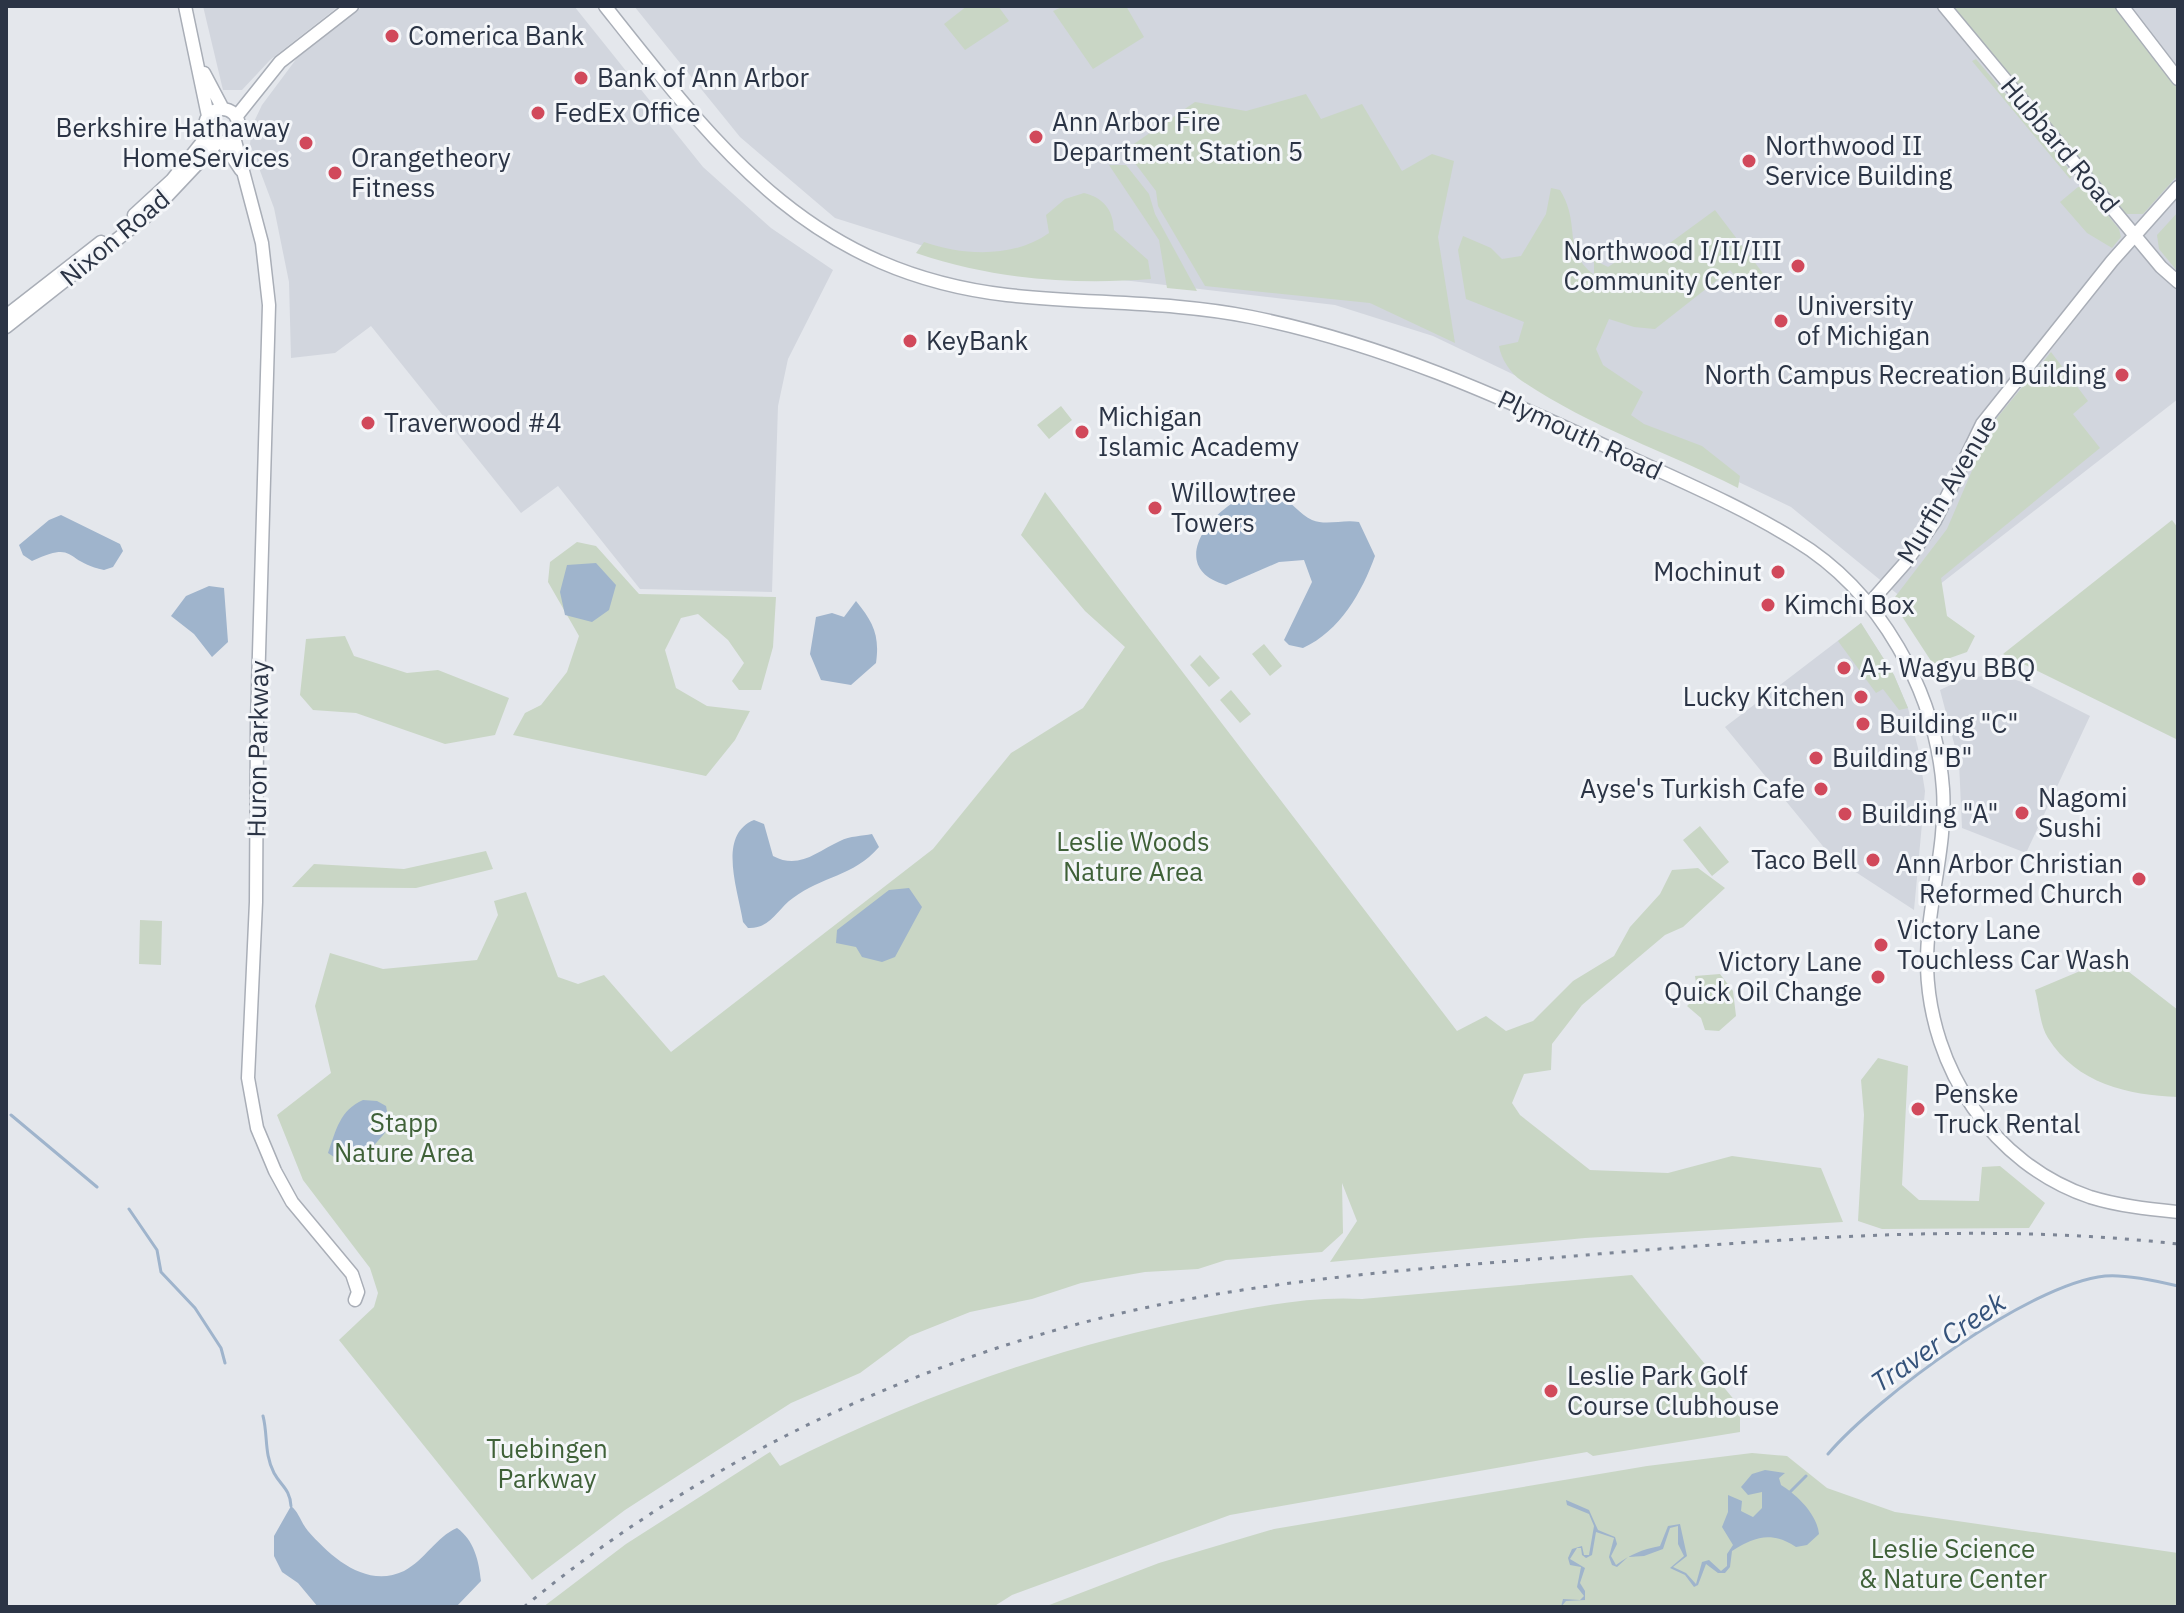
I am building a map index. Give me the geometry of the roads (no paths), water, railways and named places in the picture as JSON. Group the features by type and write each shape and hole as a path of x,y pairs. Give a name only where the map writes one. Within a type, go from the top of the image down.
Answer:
{"main road":[{"path":"185,6 193,51 208,116 205,125 220,139 238,128 193,51"},
{"path":"208,116 229,112 280,62 352,6"},
{"name":"Plymouth Road","path":"605,6 719,147 748,175 822,232 883,263 956,287 1006,295 1247,316 1415,362 1598,442 1784,533 1835,569 1868,605 1904,656 1929,713 1941,770 1943,825 1927,967 1939,1043 1955,1078 1995,1135 2053,1181 2118,1204 2178,1212"},
{"name":"Hubbard Road","path":"1944,6 2135,236 2178,282"},
{"path":"2122,6 2178,79"},
{"name":"Huron Parkway","path":"220,139 241,170 262,243 269,305 257,723 256,902 248,1078 257,1128 275,1171 292,1202 352,1274 358,1292 355,1300"},
{"name":"Nixon Road","path":"6,316 147,204 220,139"},
{"name":"Nixon Road","path":"6,327 165,199 220,139"},
{"name":"Murfin Avenue","path":"1868,605 1900,570 1935,521 1982,424 2178,187"},
{"path":"131,227 147,204"}],"water":[{"path":"1268,491 1281,496 1312,520 1359,522 1375,556 1356,596 1339,621 1303,648 1289,645 1284,640 1312,582 1304,560 1279,562 1226,585 1207,576 1197,563 1197,548 1216,517 1231,504 1249,495"},
{"path":"61,515 120,544 123,551 113,567 104,570 64,552 32,561 23,555 19,545 49,520"},
{"path":"596,563 616,585 609,610 592,622 565,615 560,592 567,565"},
{"path":"209,586 224,588 228,642 212,657 194,634 171,616 186,596"},
{"path":"856,601 874,629 876,663 851,685 821,680 810,654 816,617 832,613 844,617"},
{"path":"754,820 764,824 773,856 782,860 799,860 844,839 872,834 879,847 859,865 787,902 768,922 748,928 743,922 737,895 733,850 743,827"},
{"path":"909,888 922,907 895,957 882,962 862,957 856,947 836,943 837,930 889,890"},
{"path":"363,1100 377,1101 386,1106 390,1127 370,1150 334,1157 328,1153 340,1122 349,1109"},
{"path":"1765,1470 1785,1473 1779,1478 1781,1485 1805,1506 1819,1534 1807,1545 1796,1547 1771,1537 1748,1542 1732,1551 1730,1567 1725,1573 1718,1573 1706,1564 1698,1585 1694,1587 1685,1575 1670,1568 1684,1556 1678,1544 1678,1526 1670,1528 1663,1549 1644,1556 1628,1557 1660,1546 1668,1526 1680,1524 1687,1556 1673,1567 1686,1573 1696,1584 1702,1562 1709,1560 1721,1571 1727,1566 1727,1554 1733,1545 1722,1527 1728,1512 1728,1495 1742,1501 1741,1511 1753,1517 1762,1508 1762,1492 1748,1495 1741,1487 1752,1474"},
{"path":"1566,1500 1589,1510 1598,1530 1615,1537 1617,1544 1611,1556 1616,1565 1628,1557 1617,1567 1612,1565 1609,1557 1614,1538 1596,1532 1592,1555 1586,1558 1582,1555 1581,1548 1577,1548 1570,1559 1585,1568 1580,1583 1585,1591 1585,1600 1566,1601 1561,1607 1563,1599 1580,1600 1584,1596 1577,1587 1581,1567 1570,1565 1568,1558 1572,1549 1582,1546 1584,1555 1589,1555 1594,1526 1589,1514 1567,1505"},
{"path":"291,1506 327,1551 350,1568 376,1576 390,1576 404,1571 457,1528 475,1552 481,1581 456,1607 318,1607 298,1583 282,1572 274,1556 274,1536"}],"waterway":[{"path":"11,1115 97,1187"},
{"path":"129,1209 157,1250 161,1272 195,1308 221,1348 225,1363"},
{"name":"Traver Creek","path":"1828,1454 1881,1403 1917,1375 1997,1321 2037,1299 2073,1284 2105,1276 2132,1277 2178,1286"},
{"path":"263,1416 271,1466 287,1492 291,1506"},
{"name":"Traver Creek","path":"1789,1493 1806,1476"}],"railway":[{"path":"524,1607 599,1549 677,1497 760,1449 845,1407 933,1371 1023,1340 1114,1315 1206,1296 1361,1275 1761,1241 1970,1233 2039,1234 2178,1244"}],"place":[{"name":"Comerica Bank","path":"392,36"},
{"name":"Bank of Ann Arbor","path":"581,78"},
{"name":"FedEx Office","path":"538,113"},
{"name":"Ann Arbor Fire Department Station 5","path":"1036,137"},
{"name":"Berkshire Hathaway HomeServices","path":"306,143"},
{"name":"Northwood II Service Building","path":"1749,161"},
{"name":"Orangetheory Fitness","path":"335,173"},
{"name":"Northwood I/II/III Community Center","path":"1798,266"},
{"name":"University of Michigan","path":"1781,321"},
{"name":"KeyBank","path":"910,341"},
{"name":"North Campus Recreation Building","path":"2122,375"},
{"name":"Traverwood #4","path":"368,423"},
{"name":"Michigan Islamic Academy","path":"1082,432"},
{"name":"Willowtree Towers","path":"1155,508"},
{"name":"Mochinut","path":"1778,572"},
{"name":"Kimchi Box","path":"1768,605"},
{"name":"A+ Wagyu BBQ","path":"1844,668"},
{"name":"Lucky Kitchen","path":"1861,697"},
{"name":"Building \"C\"","path":"1863,724"},
{"name":"Building \"B\"","path":"1816,758"},
{"name":"Ayse's Turkish Cafe","path":"1821,789"},
{"name":"Nagomi Sushi","path":"2022,813"},
{"name":"Building \"A\"","path":"1845,814"},
{"name":"Taco Bell","path":"1873,860"},
{"name":"Ann Arbor Christian Reformed Church","path":"2139,879"},
{"name":"Victory Lane Touchless Car Wash","path":"1881,945"},
{"name":"Victory Lane Quick Oil Change","path":"1878,977"},
{"name":"Penske Truck Rental","path":"1918,1109"},
{"name":"Leslie Park Golf Course Clubhouse","path":"1551,1391"}],"park label":[{"name":"Leslie Woods Nature Area","path":"1133,857"},
{"name":"Stapp Nature Area","path":"404,1138"},
{"name":"Tuebingen Parkway","path":"547,1464"},
{"name":"Leslie Science & Nature Center","path":"1953,1564"}]}
